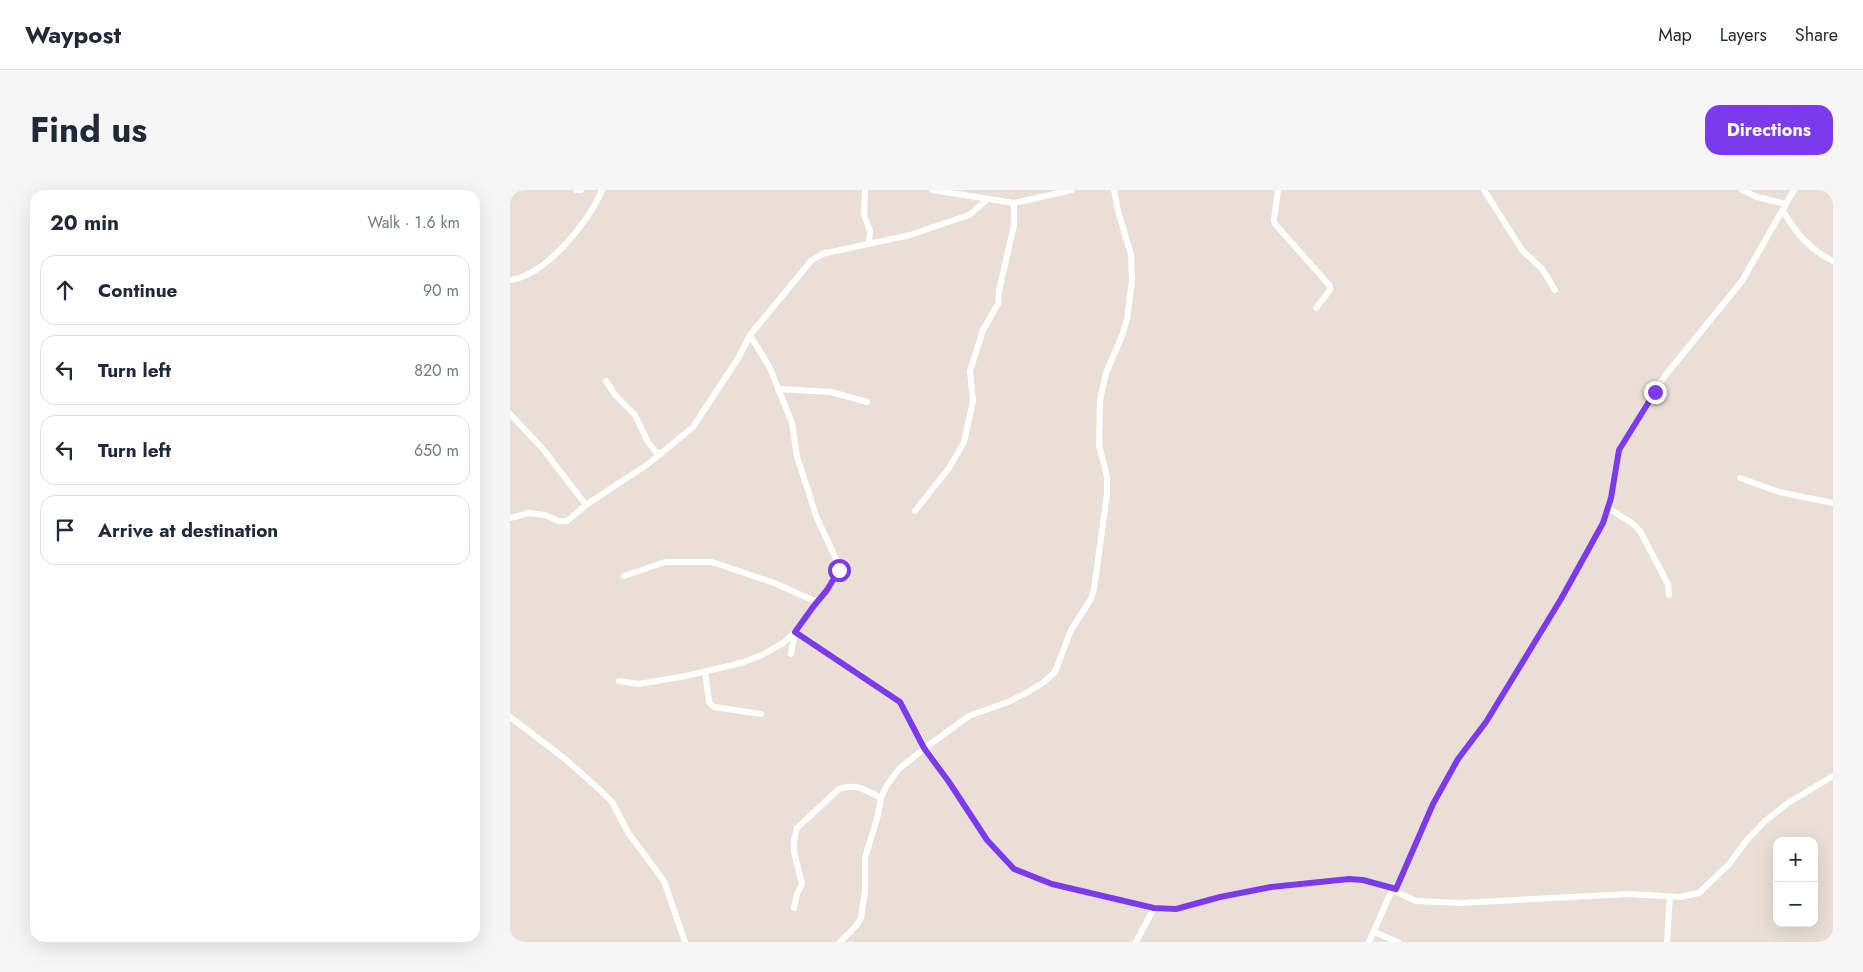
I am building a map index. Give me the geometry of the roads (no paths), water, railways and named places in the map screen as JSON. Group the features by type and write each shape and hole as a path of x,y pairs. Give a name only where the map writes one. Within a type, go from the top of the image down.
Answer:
{"street":[{"path":"576,190 581,190"},
{"path":"510,280 526,275 560,251 597,202 602,190"},
{"path":"865,190 864,216 870,231 869,243"},
{"path":"932,190 1014,203 1072,190"},
{"path":"840,942 856,926 861,918 865,890 865,858 881,798 899,769 924,748 969,716 1008,702 1028,692 1055,672 1071,630 1094,590 1107,494 1107,477 1099,445 1100,400 1106,373 1122,336 1127,319 1132,280 1131,255 1114,190"},
{"path":"1278,190 1275,224 1330,286 1330,290 1316,308"},
{"path":"1484,190 1512,237 1542,269 1555,290"},
{"path":"1742,190 1757,197 1786,204"},
{"path":"1369,942 1433,804 1458,759 1486,722 1529,652 1603,523 1611,498 1619,450 1664,377 1742,281 1794,190"},
{"path":"510,518 528,512 545,515 559,521 567,521 586,505 662,454 693,427 739,357 750,335 811,261 822,254 910,235 969,215 988,199"},
{"path":"915,511 949,468 964,442 973,401 970,372 983,330 998,304 999,291 1014,225 1014,203"},
{"path":"1782,211 1793,229 1810,248 1833,261"},
{"path":"619,681 639,684 705,672 741,663 762,654 783,643 795,632 839,570 839,565 823,527 816,516 797,457 792,422 770,368 750,335"},
{"path":"606,381 634,415 648,442 656,452 662,454"},
{"path":"778,389 831,392 867,402"},
{"path":"510,414 543,449 586,505"},
{"path":"1740,478 1779,492 1833,503"},
{"path":"1608,508 1632,523 1640,531 1668,584 1669,595"},
{"path":"624,576 665,562 712,562 774,582 817,602"},
{"path":"795,632 900,702 924,748 987,840 1014,869 1052,884 1154,908 1176,909 1220,897 1271,887 1349,879 1363,880 1394,890 1416,901 1460,903 1628,894 1680,897 1699,893 1730,863 1747,840 1765,821 1788,803 1833,776"},
{"path":"791,654 795,632"},
{"path":"705,672 709,702 714,707 761,714"},
{"path":"510,717 564,758 612,802 628,834 664,881 685,942"},
{"path":"794,908 802,884 794,852 797,828 839,789 847,786 861,787 881,798"},
{"path":"1667,942 1670,896"},
{"path":"1136,942 1154,908"},
{"path":"1374,932 1398,942"}]}
